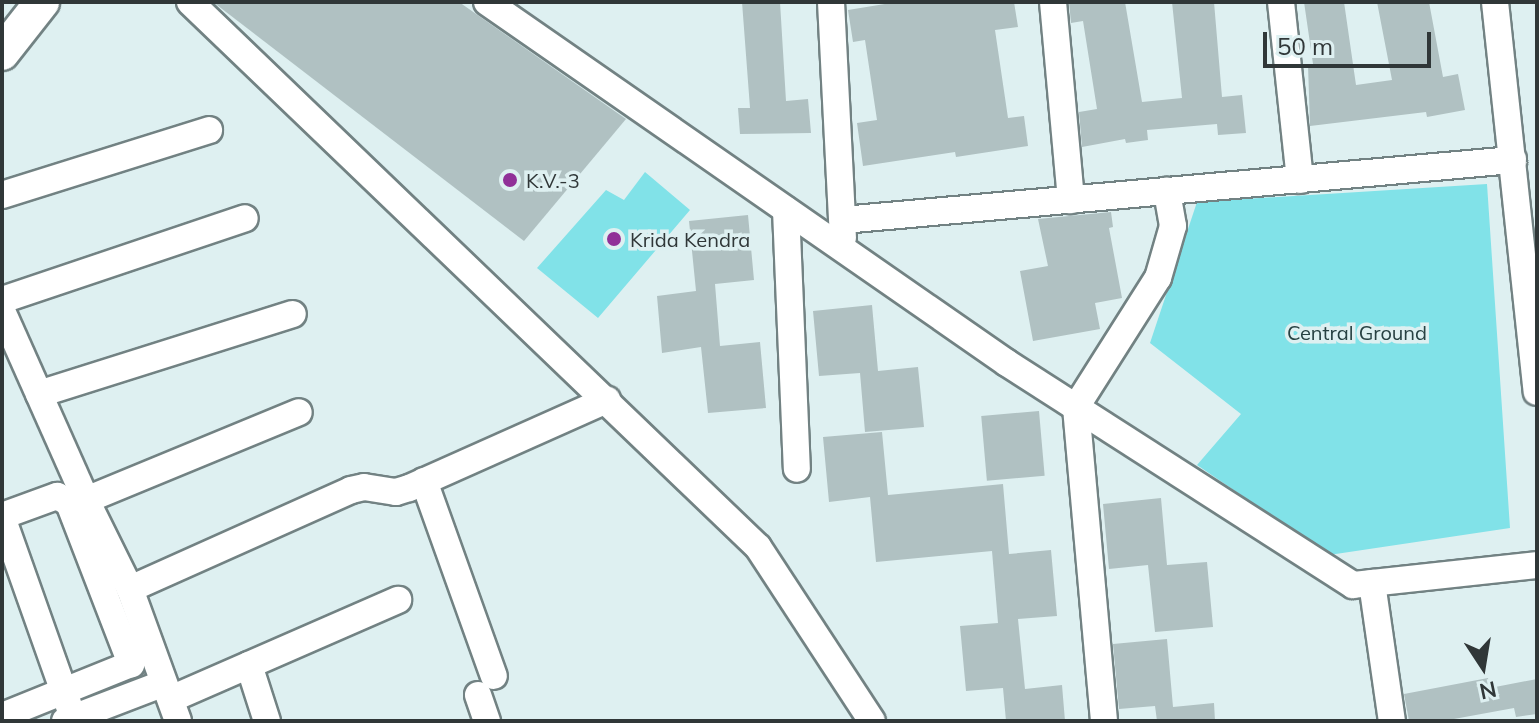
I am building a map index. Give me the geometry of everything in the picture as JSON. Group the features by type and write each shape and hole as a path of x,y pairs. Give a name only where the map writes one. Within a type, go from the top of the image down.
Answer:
{"street":[{"path":"2,53 42,2"},
{"path":"190,2 758,547 872,721"},
{"path":"487,2 843,250 1076,407 1353,585 1537,565"},
{"path":"831,2 843,250"},
{"path":"1053,2 1071,200"},
{"path":"1281,2 1300,180"},
{"path":"1495,2 1513,160 1527,208 1537,392"},
{"path":"2,195 209,130"},
{"path":"843,220 1513,160"},
{"path":"1104,721 1076,407 1158,278 1173,226 1167,191"},
{"path":"786,210 797,469"},
{"path":"2,300 245,218"},
{"path":"2,311 86,500 130,589 170,701"},
{"path":"39,394 293,314"},
{"path":"130,589 351,490 364,487 396,492 607,400"},
{"path":"86,500 299,412"},
{"path":"424,481 486,686 487,721"},
{"path":"2,716 64,693 126,668 130,659 69,503 57,496 2,516 64,693 69,720 170,701 398,600"},
{"path":"1372,583 1392,721"},
{"path":"249,665 267,721"}],"green space":[{"name":"Krida Kendra","path":"645,172 690,210 598,318 537,268 606,190 624,200"},
{"name":"Central Ground","path":"1487,184 1510,528 1329,555 1197,465 1241,414 1150,343 1197,202"}],"building":[{"name":"K.V.-3","path":"213,2 459,2 626,119 524,241"},
{"path":"742,2 780,2 786,101 808,99 811,133 740,134 738,108 750,108"},
{"path":"897,2 1014,2 1018,27 995,30 1008,118 1024,116 1028,146 956,157 955,152 863,166 857,123 877,120 865,40 853,42 848,10"},
{"path":"1069,2 1125,2 1142,102 1182,98 1172,2 1214,2 1222,97 1242,95 1246,133 1218,135 1217,124 1147,130 1148,140 1126,143 1125,139 1082,147 1079,112 1097,109 1083,21 1071,23"},
{"path":"1304,2 1344,2 1356,85 1392,80 1377,2 1429,2 1443,77 1458,74 1465,110 1427,117 1426,112 1310,126 1308,65 1313,64"},
{"path":"1111,212 1113,227 1109,228 1122,298 1095,303 1100,329 1033,341 1020,271 1048,266 1038,219"},
{"path":"748,215 754,280 715,284 720,346 760,342 766,408 708,413 701,347 662,353 657,296 696,291 689,221"},
{"path":"872,305 878,371 918,367 924,427 865,432 860,373 819,376 813,311"},
{"path":"1039,411 1045,476 987,481 981,416"},
{"path":"882,432 888,495 1003,484 1009,554 1051,550 1057,616 1018,619 1025,689 1062,685 1065,721 1006,721 1003,688 966,691 960,626 998,623 992,551 876,562 870,497 829,502 823,437"},
{"path":"1161,498 1167,565 1207,562 1213,627 1155,632 1148,565 1109,569 1103,504"},
{"path":"1167,639 1173,707 1214,703 1215,721 1157,721 1155,706 1119,709 1113,644"},
{"path":"1488,678 1490,688 1537,679 1537,714 1516,717 1514,708 1443,721 1409,721 1404,694"}],"place":[{"name":"K.V.-3","path":"510,180"},
{"name":"Krida Kendra","path":"614,239"}]}
